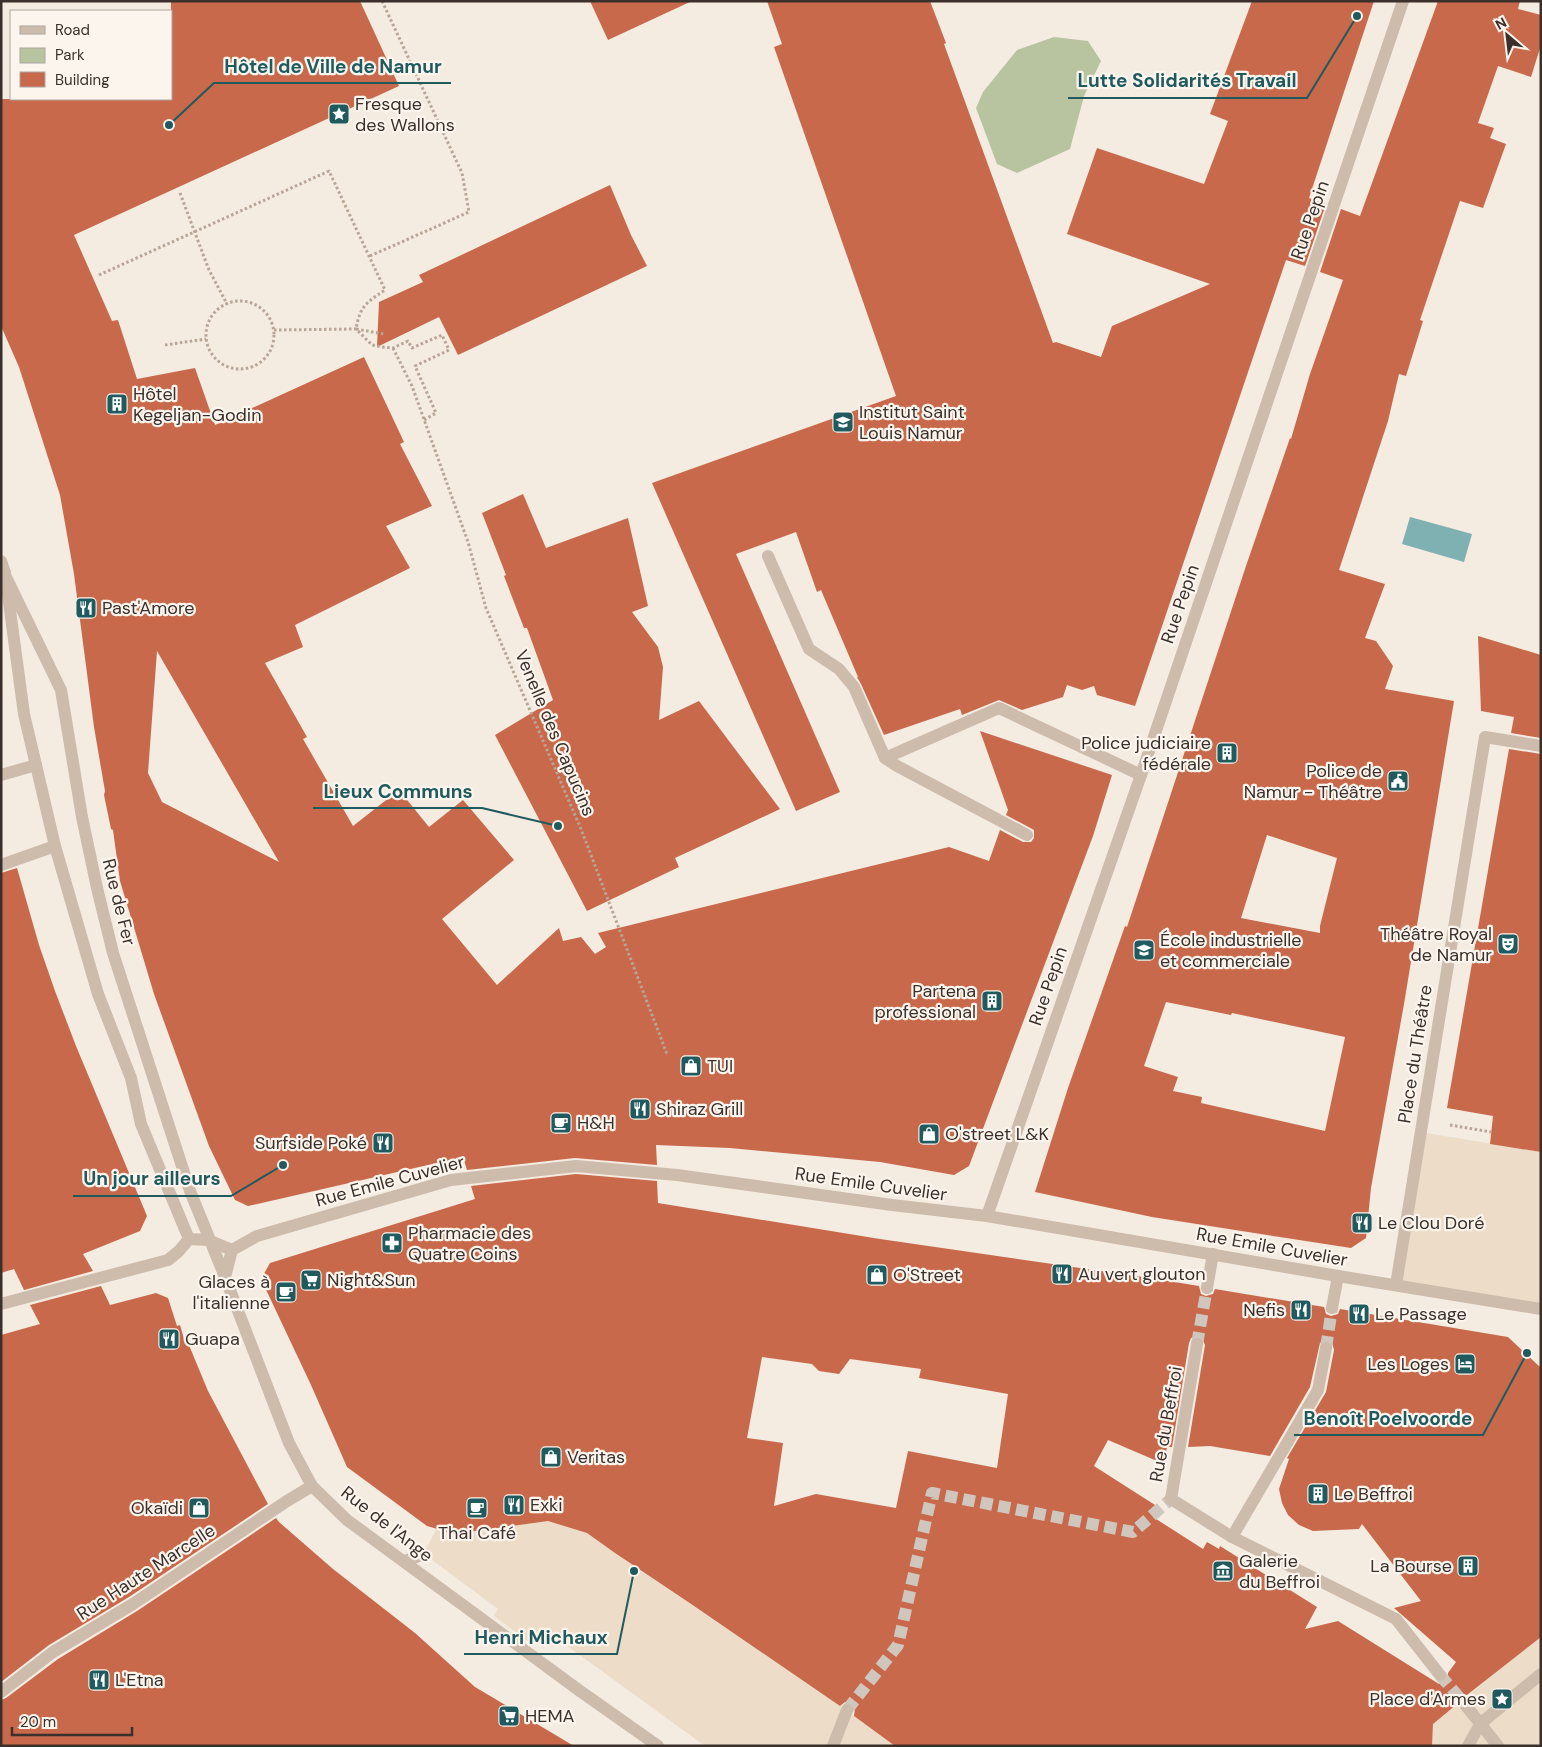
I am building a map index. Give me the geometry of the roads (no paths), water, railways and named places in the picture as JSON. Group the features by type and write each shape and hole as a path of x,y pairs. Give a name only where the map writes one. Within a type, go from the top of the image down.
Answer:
{"street":[{"name":"Rue Pepin","path":"987,1216 1141,775 1403,1"},
{"path":"768,556 810,649 839,669 854,687 885,758 1027,835"},
{"name":"Rue de Fer","path":"3,567 24,714 55,846 98,994 131,1078 141,1124 189,1239"},
{"name":"Rue de Fer","path":"3,567 61,690 96,888 111,944 190,1191 208,1240"},
{"path":"885,758 999,708 1141,775"},
{"name":"Place du Théâtre","path":"1396,1285 1484,737 1541,746"},
{"path":"1,775 36,765"},
{"path":"1,865 55,846"},
{"name":"Rue Emile Cuvelier","path":"232,1250 257,1236 451,1180 576,1166 677,1175 892,1205 987,1216 1541,1309"},
{"path":"1,1304 168,1260 189,1239 208,1240 232,1250 225,1277"},
{"name":"Rue de l'Ange","path":"208,1240 225,1277 290,1443 312,1486 347,1520 580,1692 658,1746"},
{"path":"1207,1288 1213,1254"},
{"path":"1332,1308 1338,1276"},
{"name":"Rue du Beffroi","path":"1197,1344 1171,1498 1232,1537 1396,1619 1440,1675"},
{"path":"1232,1537 1318,1390 1326,1348"},
{"name":"Rue Haute Marcelle","path":"1,1692 53,1652 133,1604 287,1500 312,1486"},
{"path":"405,1561 424,1554"},
{"path":"1468,1746 1480,1724 1541,1674"},
{"path":"1463,1702 1498,1746"},
{"path":"833,1746 846,1710"}],"water":[{"path":"1410,517 1472,534 1464,562 1402,544"}],"tunnel":[{"path":"1197,1344 1207,1288"},
{"path":"1326,1348 1332,1308"},
{"path":"847,1710 898,1645 932,1493 1133,1532 1171,1499"},
{"path":"1440,1675 1463,1702"}],"place":[{"name":"Lutte Solidarités Travail","path":"1357,16"},
{"name":"Fresque des Wallons","path":"339,114"},
{"name":"Hôtel de Ville de Namur","path":"169,125"},
{"name":"Hôtel Kegeljan-Godin","path":"117,404"},
{"name":"Institut Saint Louis Namur","path":"843,422"},
{"name":"Past'Amore","path":"86,608"},
{"name":"Police judiciaire fédérale","path":"1227,753"},
{"name":"Police de Namur - Théâtre","path":"1398,781"},
{"name":"Lieux Communs","path":"558,826"},
{"name":"Théâtre Royal de Namur","path":"1508,944"},
{"name":"École industrielle et commerciale","path":"1144,950"},
{"name":"Partena professional","path":"992,1001"},
{"name":"TUI","path":"691,1066"},
{"name":"Shiraz Grill","path":"640,1109"},
{"name":"H&H","path":"561,1123"},
{"name":"O'street L&K","path":"929,1134"},
{"name":"Surfside Poké","path":"383,1143"},
{"name":"Un jour ailleurs","path":"283,1165"},
{"name":"Le Clou Doré","path":"1362,1223"},
{"name":"Pharmacie des Quatre Coins","path":"392,1243"},
{"name":"Au vert glouton","path":"1062,1274"},
{"name":"O'Street","path":"877,1275"},
{"name":"Night&Sun","path":"311,1280"},
{"name":"Glaces à l'italienne","path":"286,1292"},
{"name":"Nefis","path":"1301,1310"},
{"name":"Le Passage","path":"1359,1314"},
{"name":"Guapa","path":"169,1339"},
{"name":"Benoît Poelvoorde","path":"1527,1353"},
{"name":"Les Loges","path":"1465,1364"},
{"name":"Veritas","path":"551,1457"},
{"name":"Le Beffroi","path":"1318,1494"},
{"name":"Exki","path":"514,1505"},
{"name":"Okaïdi","path":"199,1508"},
{"name":"Thai Café","path":"477,1508"},
{"name":"La Bourse","path":"1468,1566"},
{"name":"Henri Michaux","path":"634,1571"},
{"name":"Galerie du Beffroi","path":"1223,1571"},
{"name":"L'Etna","path":"99,1680"},
{"name":"Place d'Armes","path":"1502,1699"},
{"name":"HEMA","path":"509,1716"}]}
